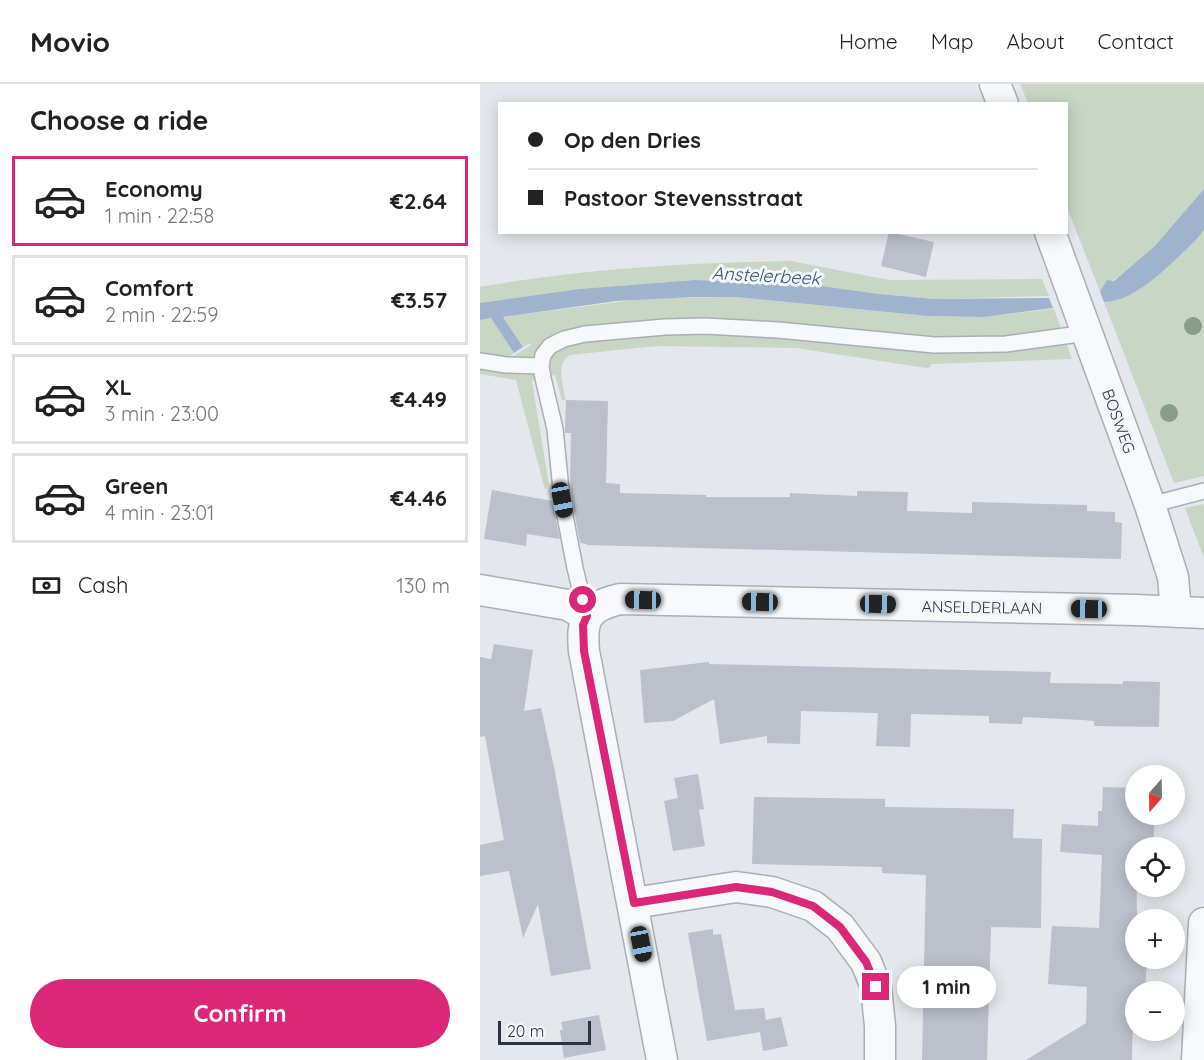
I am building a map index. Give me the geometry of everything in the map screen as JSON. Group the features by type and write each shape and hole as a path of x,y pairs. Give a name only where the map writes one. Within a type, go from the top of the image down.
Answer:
{"street":[{"path":"995,84 1002,102"},
{"name":"BOSWEG","path":"1051,234 1150,505 1173,577 1190,613"},
{"path":"480,590 568,605 587,616 583,625 584,651 634,903 662,1060"},
{"name":"ANSELDERLAAN","path":"587,616 608,602 620,599 1190,613"},
{"path":"634,903 736,887 772,892 813,906 840,927 866,962 876,987 880,1060"},
{"path":"1197,1060 1204,923"}],"lane":[{"path":"587,616 568,534 555,429 541,366 543,355 550,346 564,339 585,334 705,326 934,345 1006,344 1087,333"},
{"path":"480,361 541,366"},
{"path":"1150,505 1204,491"}],"green space":[{"path":"1020,84 1204,84 1204,189 1155,246 1100,292 1068,210 1068,102 1028,102"},
{"path":"1204,230 1204,476 1174,483 1104,302 1130,294 1158,275"},
{"path":"791,261 889,280 1042,279 1049,296 934,299 814,285 695,280 579,289 480,303 480,287 518,281 635,268"},
{"path":"736,297 927,316 984,317 1054,309 1072,359 931,364 926,368 796,348 657,346 570,355 565,359 561,370 566,400 562,400 555,375 532,381 549,485 545,490 516,380 480,374 480,320 491,318 514,353 507,360 531,345 530,343 523,347 503,317 649,298"},
{"path":"1204,504 1204,558 1185,508"}],"water":[{"path":"1204,189 1204,230 1196,240 1166,269 1141,288 1116,300 1104,302 1100,292 1107,280 1114,281 1154,247"},
{"path":"695,280 814,285 934,299 1049,298 1053,308 984,317 927,316 736,297 616,301 503,317 523,347 514,353 491,318 480,320 480,303 579,289"}],"building":[{"path":"889,234 934,242 926,277 881,266"},
{"path":"566,400 608,401 606,483 620,484 620,493 706,495 706,497 790,497 790,493 857,496 857,491 908,492 907,511 972,513 972,502 1087,505 1087,511 1115,512 1115,522 1122,523 1121,559 580,543 570,478 571,433 565,433"},
{"path":"492,490 552,501 560,539 527,534 526,546 484,539"},
{"path":"494,644 533,650 524,711 541,708 591,969 551,976 538,904 523,938 509,871 480,876 480,845 504,840 485,736 480,737 480,657 491,659"},
{"path":"709,662 709,664 1051,672 1050,683 1160,682 1159,727 1094,726 1094,721 1023,717 1022,724 989,723 989,716 911,714 910,747 876,746 878,713 801,711 800,744 767,743 767,736 720,744 714,699 673,721 644,723 640,670"},
{"path":"698,774 704,809 699,810 705,846 673,851 664,801 678,798 674,778"},
{"path":"1103,787 1125,788 1125,825 1154,825 1154,837 1125,837 1125,897 1137,897 1137,909 1125,909 1125,969 1146,969 1146,981 1125,981 1125,1041 1132,1041 1132,1060 1026,1060 1086,1023 1087,987 1048,984 1050,952 1052,926 1099,928 1102,855 1060,852 1062,824 1098,826 1098,811 1102,811"},
{"path":"754,797 885,799 885,807 1014,809 1013,838 1042,839 1041,928 991,927 987,1060 922,1060 926,875 882,873 882,867 752,864"},
{"path":"713,929 713,935 721,934 735,1010 764,1008 766,1020 781,1017 788,1046 763,1051 760,1032 707,1041 688,933"},
{"path":"599,1015 606,1050 564,1058 561,1022"}],"route":[{"path":"583,600 587,616 583,625 584,651 634,903 736,887 772,892 813,906 840,927 866,962 876,987"}],"water label":[{"name":"Anstelerbeek","path":"766,276"}]}
